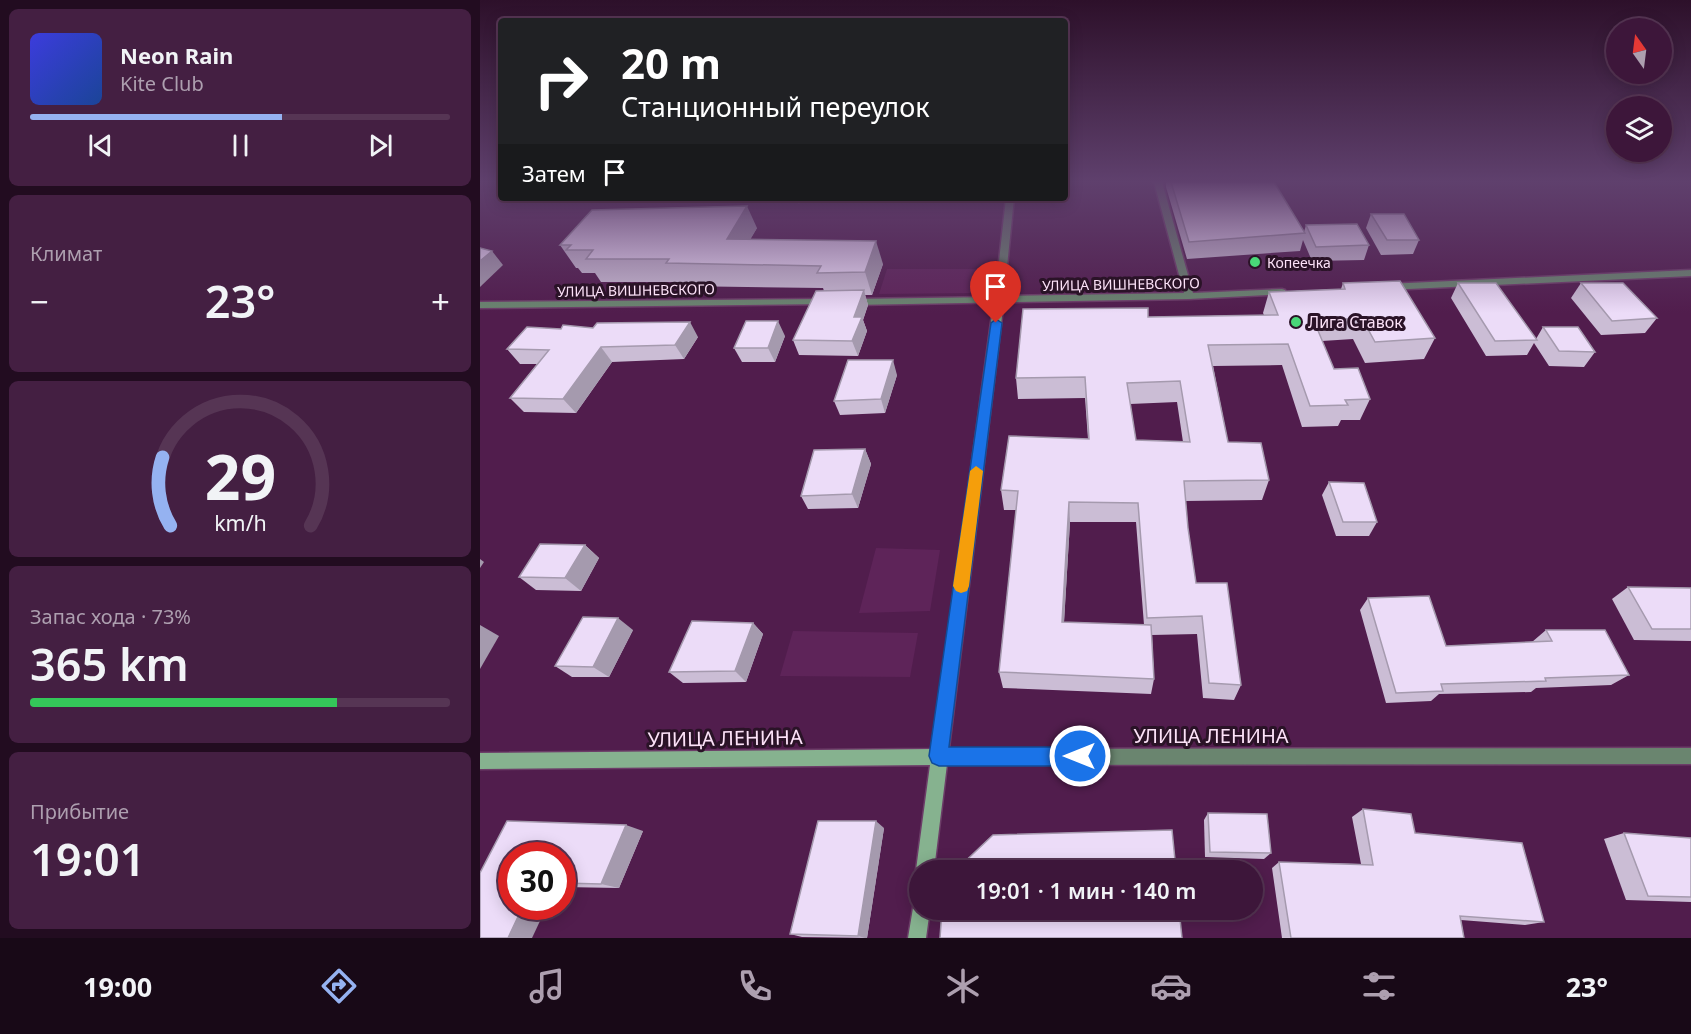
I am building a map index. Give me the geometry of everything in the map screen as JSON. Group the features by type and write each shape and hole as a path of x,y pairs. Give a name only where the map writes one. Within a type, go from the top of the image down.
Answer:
{"street":[{"path":"926,860 1007,226"},
{"path":"1170,226 1189,296"},
{"path":"1380,287 1691,273"},
{"name":"УЛИЦА ВИШНЕВСКОГО","path":"846,302 1189,296 1297,291"},
{"name":"УЛИЦА ВИШНЕВСКОГО","path":"480,305 834,302"},
{"name":"УЛИЦА ЛЕНИНА","path":"480,761 939,756 1691,756"},
{"path":"917,938 919,920"}],"shaded area":[{"path":"887,269 978,269 974,293 879,294"},
{"path":"876,548 940,550 930,611 859,613"},
{"path":"793,631 918,633 910,677 780,676"}],"building":[{"path":"578,226 735,226 727,239 876,241 865,272 817,273 821,266 666,263 669,259 586,259 593,250 566,250 571,245 560,245"},
{"path":"1184,226 1301,226 1305,233 1189,242"},
{"path":"1306,226 1358,226 1369,245 1316,247"},
{"path":"1378,226 1411,226 1419,240 1387,240"},
{"path":"480,248 492,251 480,261"},
{"path":"1400,281 1435,338 1375,342 1362,318 1314,321 1334,369 1358,368 1370,399 1345,400 1348,405 1310,406 1288,344 1208,345 1228,442 1261,443 1269,480 1184,481 1196,583 1227,583 1241,685 1209,683 1202,616 1147,618 1138,503 1069,502 1062,622 1151,625 1154,679 999,672 1018,491 1001,490 1009,436 1089,439 1085,377 1016,378 1023,309 1148,308 1148,317 1278,315 1269,292 1345,289 1343,283","holes":["1180,381 1190,442 1136,440 1127,383"]},
{"path":"1458,283 1496,283 1537,340 1495,341"},
{"path":"1581,283 1623,283 1657,318 1612,321"},
{"path":"864,290 854,317 862,317 852,341 793,340 816,291"},
{"path":"746,321 778,321 768,348 734,348"},
{"path":"690,322 675,345 601,347 563,399 510,398 549,350 507,349 527,327 561,329 563,325 593,328 597,323"},
{"path":"1543,327 1578,327 1595,352 1559,351"},
{"path":"848,360 893,360 881,399 834,401"},
{"path":"865,449 852,494 801,496 814,450"},
{"path":"1329,482 1364,483 1377,522 1343,522"},
{"path":"540,544 585,545 565,578 519,577"},
{"path":"1628,587 1691,588 1691,629 1652,629"},
{"path":"1429,596 1446,646 1552,641 1546,630 1605,630 1629,675 1545,678 1546,681 1441,684 1443,691 1396,693 1368,598"},
{"path":"583,617 618,618 593,667 555,666"},
{"path":"692,621 753,623 735,671 669,672"},
{"path":"1363,809 1411,814 1415,833 1522,843 1544,922 1460,916 1464,938 1291,938 1279,862 1373,865"},
{"path":"1208,813 1267,814 1271,853 1210,852"},
{"path":"507,821 626,825 601,884 576,883 576,842 498,842 498,920 516,920 508,938 480,938 480,873"},
{"path":"818,821 876,821 858,936 790,934"},
{"path":"1172,830 1175,860 967,860 993,835"},
{"path":"1624,833 1691,838 1691,897 1648,896"},
{"path":"941,920 1180,920 1182,938 940,938"}],"slow traffic":[{"path":"961,586 976,471"}],"place":[{"name":"Копеечка","path":"1255,262"},
{"name":"Лига Ставок","path":"1296,322"}],"route":[{"path":"996,323 939,756 1080,756"}]}
